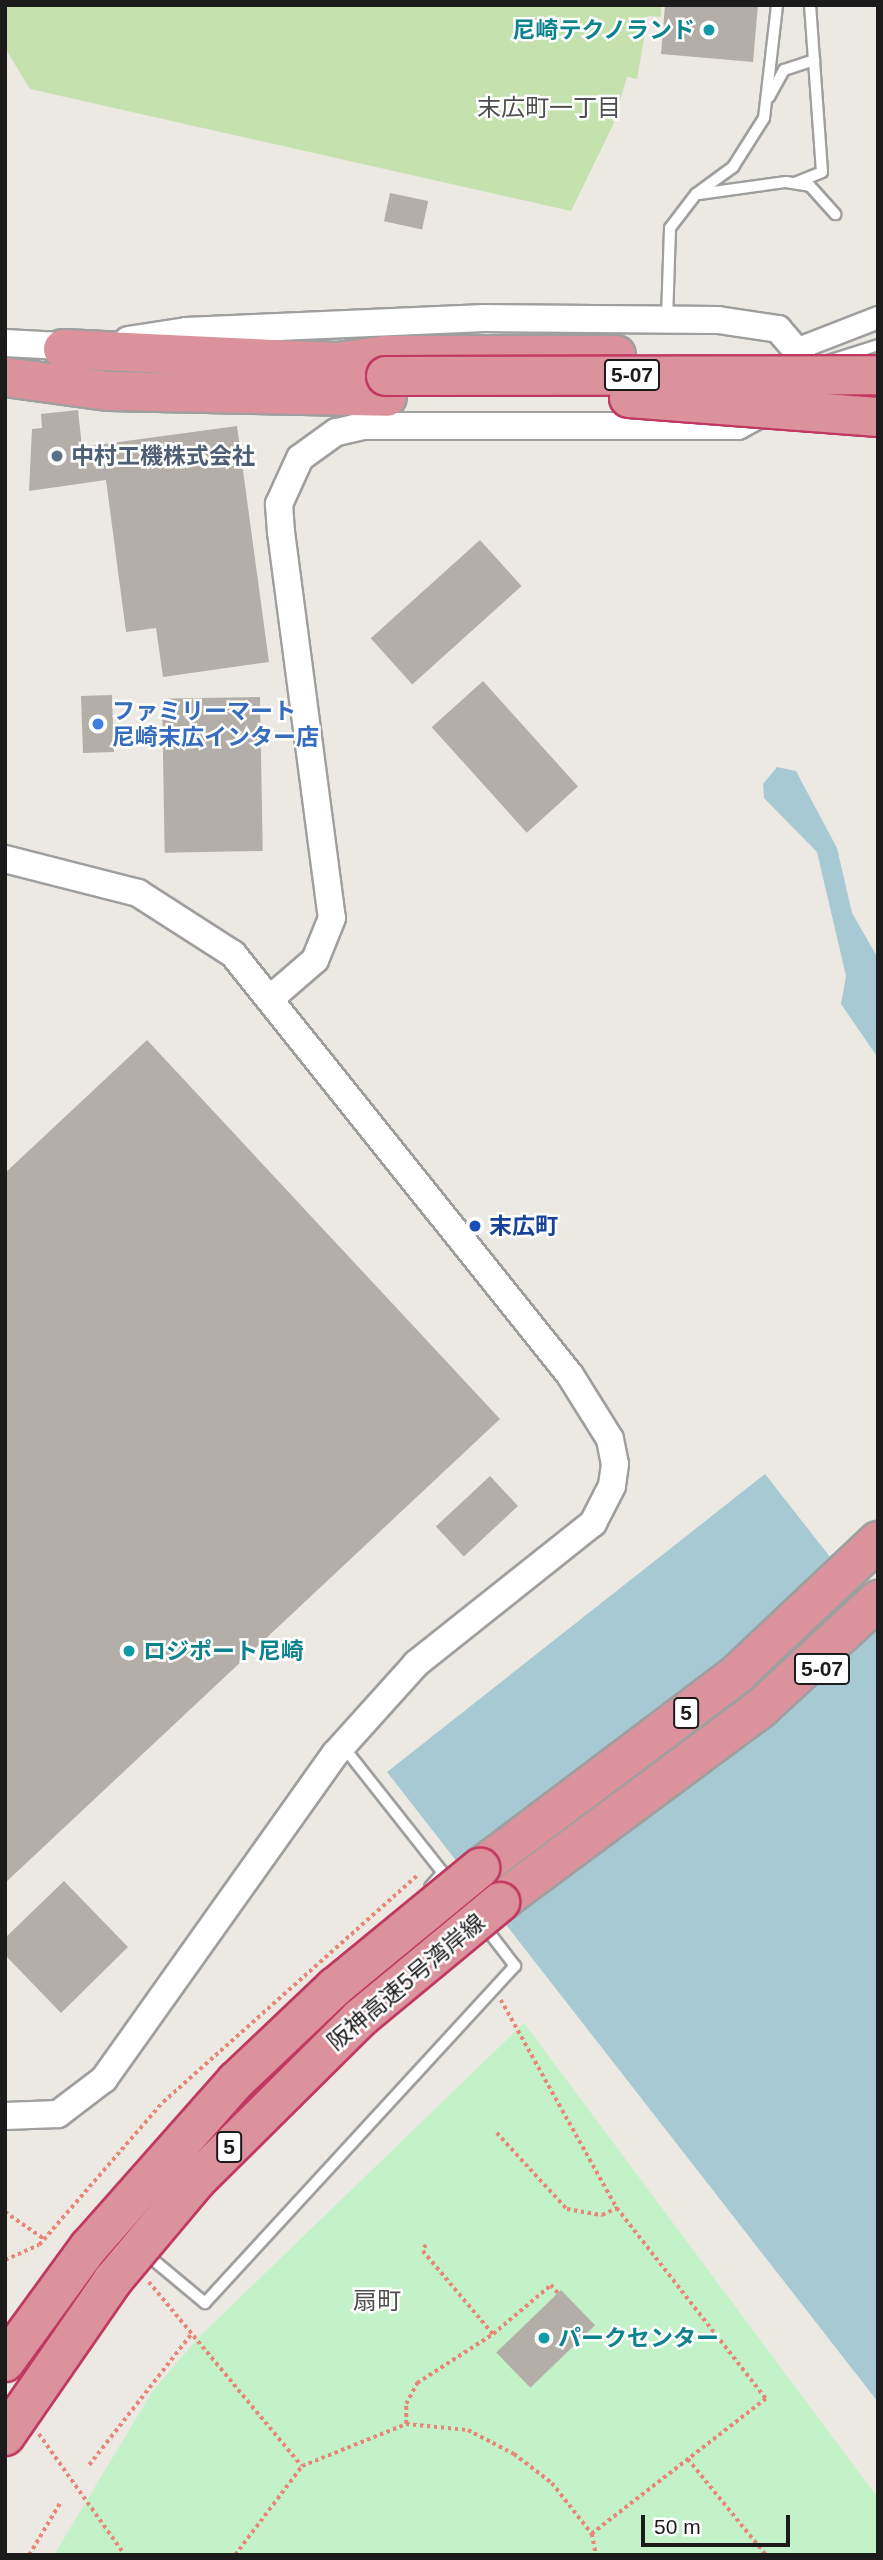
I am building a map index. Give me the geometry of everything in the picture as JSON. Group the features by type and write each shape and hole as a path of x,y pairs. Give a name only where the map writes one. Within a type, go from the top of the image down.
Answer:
{"highway":[{"name":"5-07","path":"63,349 337,362 386,376 878,417"},
{"name":"5-07","path":"5,377 186,395 386,376 878,355"},
{"name":"5-07","path":"386,376 878,375"},
{"name":"5-07","path":"608,396 878,396"},
{"name":"阪神高速5号湾岸線","path":"5,2362 132,2195 289,2029 480,1868 737,1674 878,1541"},
{"name":"阪神高速5号湾岸線","path":"20,2432 71,2336 155,2228 303,2070 500,1902 760,1709 878,1600"},
{"name":"5-07","path":"760,1709 830,1665 878,1620"}],"street":[{"path":"798,348 878,317"},
{"path":"5,343 63,349 186,331 472,318 760,321 798,348"},
{"path":"271,998 315,960 332,918 281,533 279,504 300,458 336,432 363,426 738,426 782,402 800,376 798,348"},
{"path":"5,859 111,883 167,908 233,954 271,998 570,1375 610,1439 615,1464 612,1486 593,1522 416,1664 342,1745 104,2079 58,2114 5,2116"}],"lane":[{"path":"667,322 670,228 696,194 733,167 764,118 778,5"},
{"path":"696,194 795,183 822,172 810,5"},
{"path":"766,102 784,70 814,60"},
{"path":"795,183 810,186 835,214"},
{"path":"800,376 853,348 878,345"},
{"path":"131,2241 205,2303 492,1987 515,1966 342,1745"},
{"path":"120,2232 443,1872"}],"path":[{"path":"5,2260 44,2239 163,2102 428,1866"},
{"path":"492,1987 617,2208 765,2399 592,2534"},
{"path":"497,2133 566,2209 602,2215 617,2208"},
{"path":"5,2213 44,2239"},
{"path":"426,2245 423,2251 493,2334"},
{"path":"406,2424 405,2404 417,2383 493,2334 551,2285 558,2293"},
{"path":"89,2465 192,2333"},
{"path":"197,2339 302,2466"},
{"path":"235,2555 302,2466 406,2424 468,2430 514,2454 552,2483 592,2534 596,2555"},
{"path":"20,2432 125,2555"},
{"path":"688,2459 766,2555"},
{"path":"29,2555 60,2503"}],"green space":[{"path":"5,5 661,5 661,17 648,16 637,79 627,77 613,125 571,211 30,89 5,48"},
{"path":"524,2023 878,2498 878,2555 54,2555 152,2392 197,2339"}],"water":[{"path":"777,767 796,771 837,848 852,913 878,958 878,1058 841,1004 846,976 817,852 764,798 763,784"},
{"path":"765,1474 878,1618 878,2402 387,1772"}],"building":[{"name":"尼崎テクノランド","path":"665,5 758,5 753,62 661,54"},
{"path":"390,193 428,201 422,229 384,221"},
{"path":"78,410 82,447 237,426 269,662 163,677 156,628 126,632 106,480 29,491 32,429 42,428 41,414"},
{"path":"480,540 521,586 412,684 371,638"},
{"path":"483,681 578,787 527,833 432,727"},
{"name":"ファミリーマート 尼崎末広インター店","path":"112,695 114,752 83,753 81,696"},
{"path":"260,697 263,851 165,853 162,699"},
{"name":"ロジポート尼崎","path":"147,1040 500,1419 5,1883 5,1173"},
{"path":"490,1476 518,1506 464,1556 436,1526"},
{"path":"64,1881 128,1947 61,2013 5,1955 5,1938"},
{"name":"パークセンター","path":"561,2290 595,2325 530,2388 496,2353"}],"place":[{"name":"尼崎テクノランド","path":"709,30"},
{"name":"中村工機株式会社","path":"57,456"},
{"name":"ファミリーマート 尼崎末広インター店","path":"98,724"},
{"name":"末広町","path":"475,1226"},
{"name":"ロジポート尼崎","path":"129,1651"},
{"name":"パークセンター","path":"544,2338"}],"district":[{"name":"末広町一丁目","path":"549,108"},
{"name":"扇町","path":"377,2301"}]}
